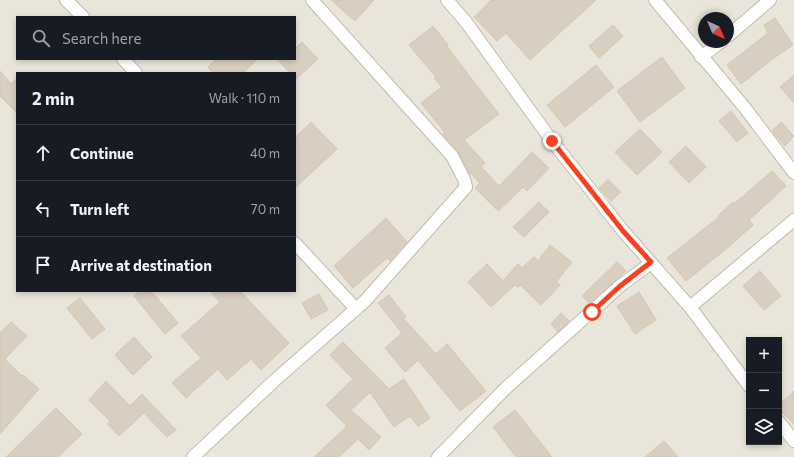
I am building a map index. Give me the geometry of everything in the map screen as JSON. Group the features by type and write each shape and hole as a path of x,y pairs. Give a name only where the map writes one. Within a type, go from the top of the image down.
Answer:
{"street":[{"path":"66,0 82,16"},
{"path":"193,457 274,381 356,309 458,198 466,187 464,179 452,156 312,0"},
{"path":"447,0 466,22 552,141 623,231 690,307 746,382"},
{"path":"655,0 745,108 794,173"},
{"path":"734,31 770,0"},
{"path":"701,57 713,48"},
{"path":"124,60 135,72"},
{"path":"690,307 794,220"},
{"path":"296,244 356,309"},
{"path":"438,457 507,387 620,286 651,262"},
{"path":"782,426 794,440"}],"shaded area":[{"path":"0,0 794,0 794,457 0,457"}],"building":[{"path":"331,0 374,0 355,21"},
{"path":"491,0 596,0 530,60 506,33 497,41 474,17"},
{"path":"775,18 793,45 741,84 727,65 768,33 764,25"},
{"path":"613,25 623,36 599,58 589,46"},
{"path":"433,26 499,114 464,140 485,163 481,167 499,186 532,152 549,168 527,191 523,187 498,211 475,188 480,183 468,171 458,151 443,134 445,133 421,103 442,87 434,78 436,77 409,45"},
{"path":"302,42 318,59 296,79 296,72 289,72 278,60 296,60 296,48"},
{"path":"662,57 685,88 640,122 617,91"},
{"path":"215,60 257,60 244,72 212,72 208,67"},
{"path":"596,65 614,87 565,127 547,105"},
{"path":"0,71 11,84 16,79 16,112 0,96"},
{"path":"794,75 794,103 780,87"},
{"path":"731,111 748,133 737,142 719,121"},
{"path":"311,122 337,149 296,187 296,137"},
{"path":"781,122 794,136 785,146 772,131"},
{"path":"640,129 662,152 637,175 615,152"},
{"path":"686,146 706,167 689,183 669,162"},
{"path":"772,171 786,186 749,220 753,225 731,245 686,281 667,258 719,217 718,216 733,202 734,204"},
{"path":"608,179 621,192 611,201 599,188"},
{"path":"539,202 549,212 524,237 513,227"},
{"path":"386,218 407,242 390,261 387,258 353,288 334,266"},
{"path":"550,245 572,262 556,282 560,285 541,305 520,285 518,287 515,285 491,307 468,282 487,264 503,281 518,264 522,268 534,257 538,261"},
{"path":"617,262 626,271 589,303 582,296"},
{"path":"760,271 781,296 764,310 743,286"},
{"path":"139,292 152,292 178,323 165,334 134,296"},
{"path":"211,292 241,292 289,343 261,370 251,359 227,380 218,369 186,398 172,383 201,358 181,336 220,302"},
{"path":"639,292 656,320 635,334 617,306"},
{"path":"319,294 328,310 311,319 302,303"},
{"path":"389,295 406,317 403,318 436,354 447,344 486,391 460,411 418,360 405,372 385,348 402,333 378,303"},
{"path":"80,298 105,329 92,339 67,308"},
{"path":"561,313 569,321 558,332 551,324"},
{"path":"11,322 27,336 5,359 22,376 23,375 39,389 0,434 0,333"},
{"path":"134,337 152,357 133,375 115,355"},
{"path":"343,342 389,389 404,379 430,418 418,426 410,416 394,427 370,392 351,410 381,437 369,450 358,439 339,457 314,457 345,428 346,425 326,405 353,379 330,355"},
{"path":"106,381 130,406 142,394 176,430 167,437 144,413 119,436 107,424 110,421 89,400"},
{"path":"794,391 794,424 782,412 782,402"},
{"path":"56,408 82,434 58,457 6,457"},
{"path":"515,410 552,457 516,457 493,427"},
{"path":"664,441 678,457 645,457"}],"route":[{"path":"552,141 623,231 651,262 620,286 592,312"}]}
